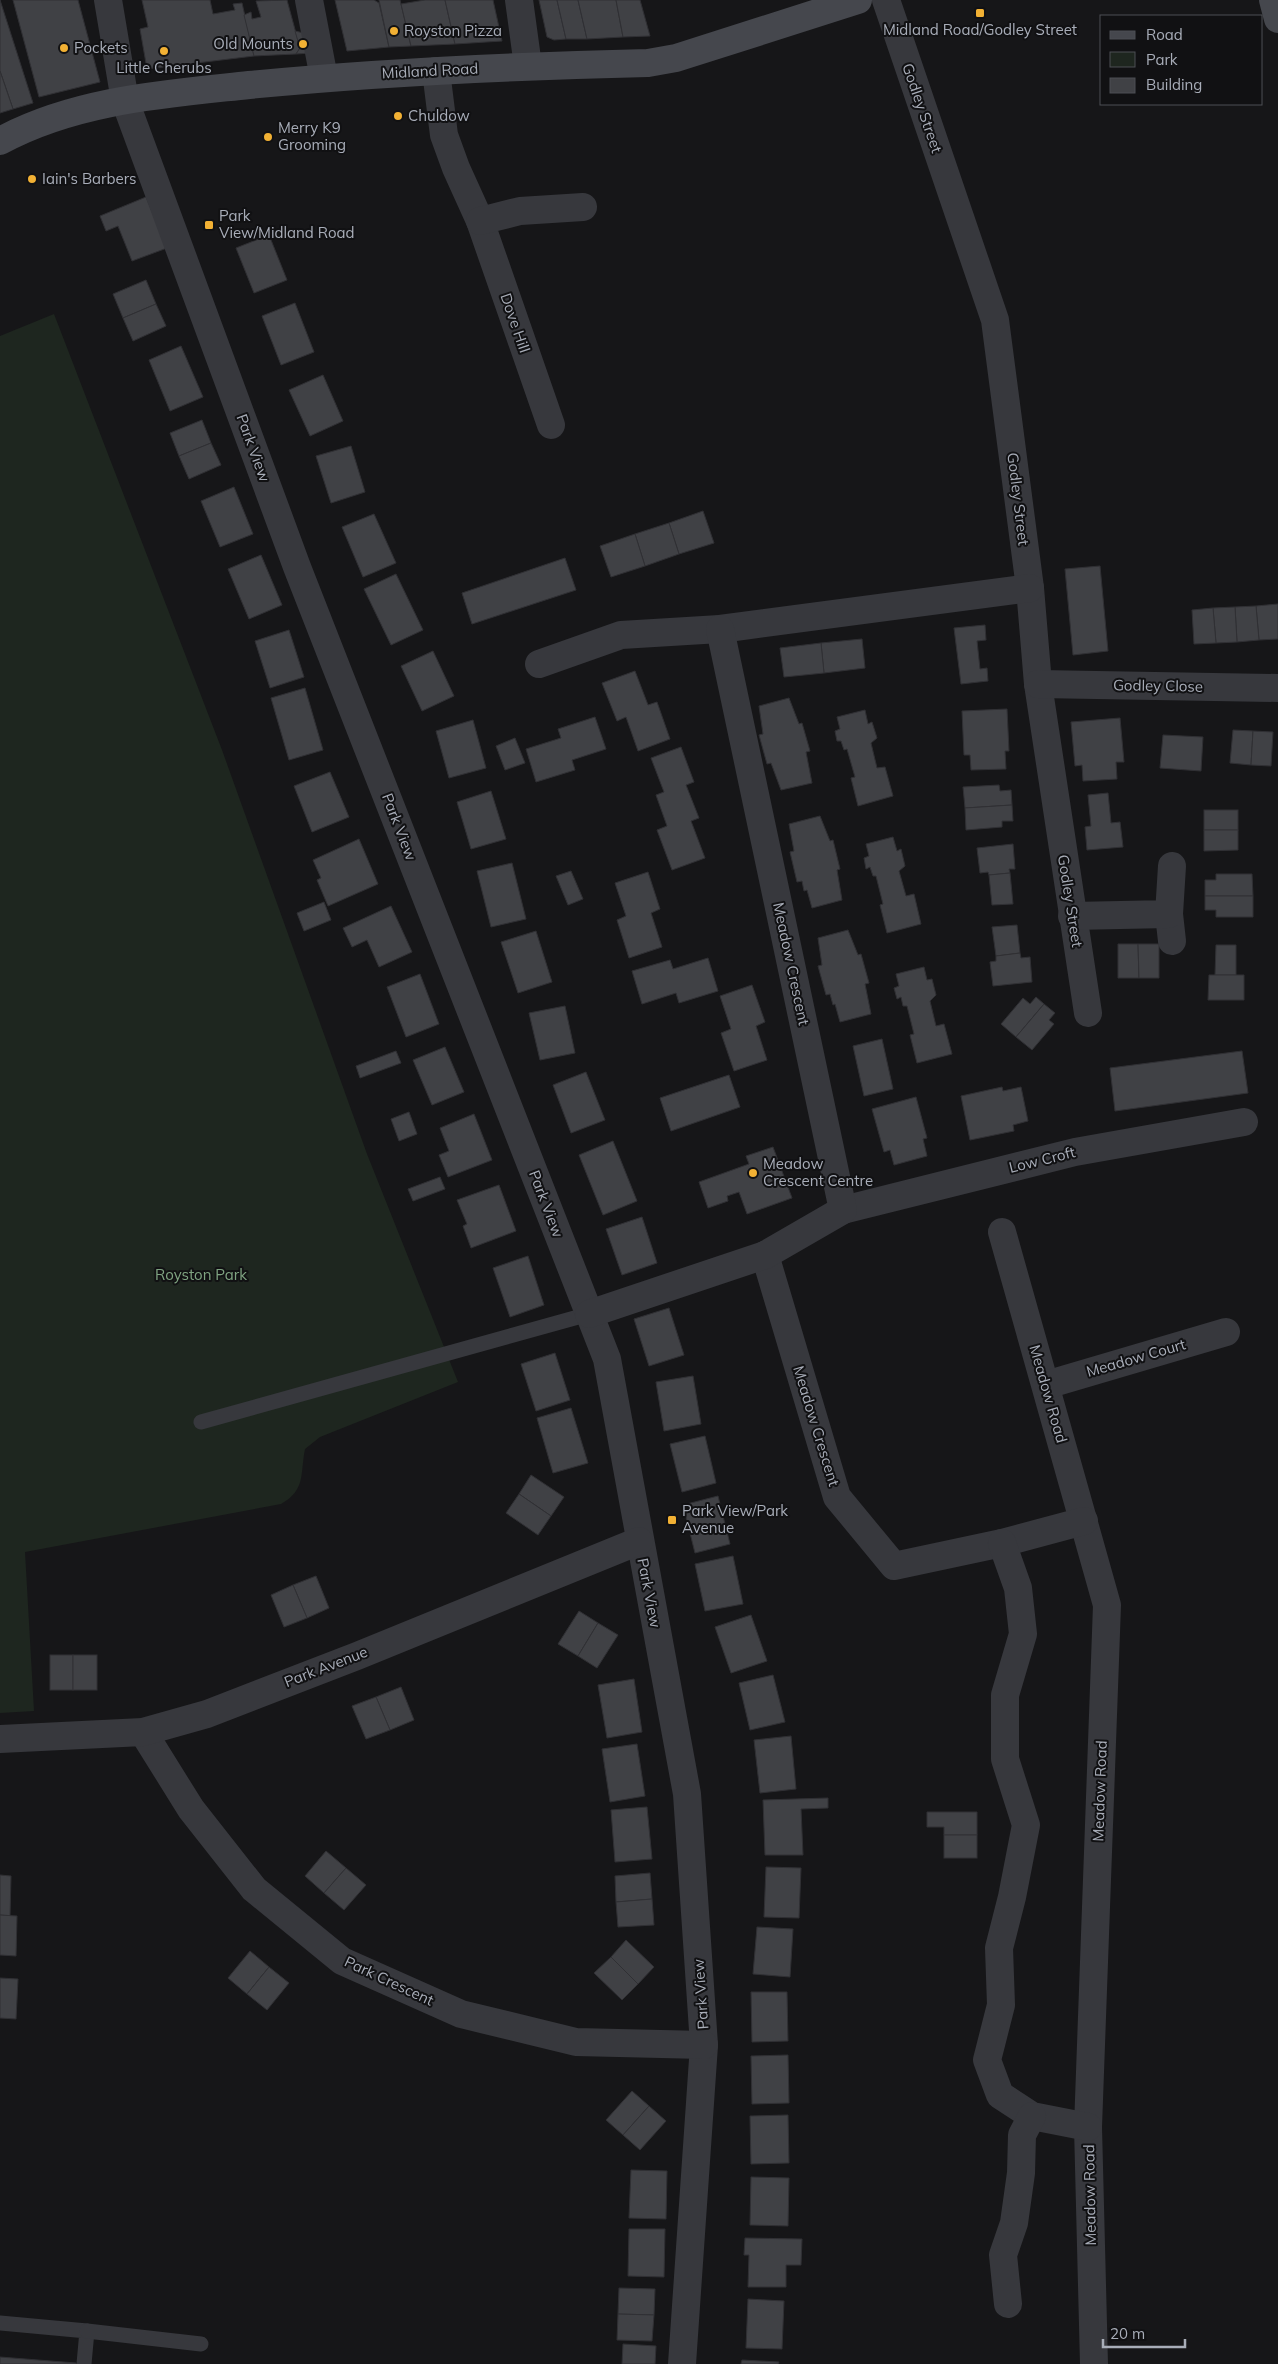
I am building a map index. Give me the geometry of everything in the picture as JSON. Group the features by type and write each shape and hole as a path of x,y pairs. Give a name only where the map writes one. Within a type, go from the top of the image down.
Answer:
{"main road":[{"path":"1273,0 1278,19"},
{"name":"Midland Road","path":"0,140 66,114 161,94 324,78 436,70 648,63 676,58 842,3"}],"street":[{"name":"Park View","path":"108,0 126,101 297,567 606,1359 687,1794 704,2045 682,2364"},
{"path":"308,0 324,78"},
{"path":"519,0 528,66"},
{"name":"Godley Street","path":"886,0 995,320 1030,588 1038,684 1088,1013"},
{"name":"Dove Hill","path":"436,70 444,135 456,168 480,221 551,425"},
{"path":"480,221 520,211 583,207"},
{"path":"539,664 621,635 720,629 1030,588"},
{"name":"Meadow Crescent","path":"720,629 843,1210"},
{"name":"Godley Close","path":"1038,684 1278,688"},
{"path":"1172,866 1169,914 1172,942"},
{"path":"1072,916 1169,914"},
{"name":"Low Croft","path":"843,1210 1075,1152 1244,1122"},
{"path":"589,1314 765,1255 843,1210"},
{"name":"Meadow Road","path":"1002,1232 1107,1605 1088,2127 1094,2364"},
{"name":"Meadow Crescent","path":"765,1255 837,1497 894,1566 1002,1543 1084,1521"},
{"name":"Meadow Court","path":"1046,1384 1226,1332"},
{"name":"Park Avenue","path":"0,1739 143,1732 215,1711 357,1656 639,1541"},
{"path":"1002,1543 1018,1588 1023,1634 1005,1695 1005,1759 1026,1825 1012,1897 999,1948 1001,2005 987,2060 1000,2095 1032,2116 1088,2127"},
{"name":"Park Crescent","path":"143,1732 190,1809 254,1889 342,1961 461,2014 576,2042 704,2045"},
{"path":"1008,2304 1003,2256 1014,2223 1021,2173 1022,2135 1032,2116"}],"lane":[{"path":"201,1422 589,1314"},
{"path":"0,2323 201,2344"},
{"path":"84,2364 87,2331"}],"green space":[{"name":"Royston Park","path":"54,314 222,750 367,1154 458,1382 320,1437 305,1449 302,1474 298,1487 289,1499 281,1504 25,1552 34,1711 0,1713 0,336"}],"building":[{"path":"0,0 33,103 13,109 0,71"},
{"path":"13,0 78,0 100,82 39,97"},
{"path":"142,0 210,0 213,14 235,10 233,4 242,3 254,56 147,69 140,29 148,27"},
{"path":"287,0 300,48 296,54 254,56 244,15 251,12 252,19 261,17 256,1"},
{"path":"335,0 374,0 379,3 389,47 347,51"},
{"path":"379,0 400,0 411,46 389,47"},
{"path":"425,0 445,0 455,44 411,46 401,4"},
{"path":"445,0 493,0 502,41 455,44"},
{"path":"539,0 557,0 566,39 554,40 547,37"},
{"path":"557,0 578,0 587,39 566,39"},
{"path":"578,0 616,0 623,37 587,39"},
{"path":"616,0 640,0 650,36 623,37"},
{"path":"295,31 308,34 311,53 296,54 300,48"},
{"path":"0,71 13,109 0,113"},
{"path":"146,197 167,248 132,261 118,226 106,231 100,216"},
{"path":"269,235 287,280 254,293 236,248"},
{"path":"146,280 156,304 123,318 113,294"},
{"path":"295,303 314,352 281,365 262,316"},
{"path":"156,304 166,326 133,341 123,318"},
{"path":"181,346 203,397 170,411 149,360"},
{"path":"323,375 343,421 310,436 289,390"},
{"path":"202,420 211,443 179,456 170,433"},
{"path":"211,443 221,465 189,479 179,456"},
{"path":"351,446 365,492 331,503 316,456"},
{"path":"234,487 253,534 220,547 201,501"},
{"path":"703,511 714,543 679,554 669,523"},
{"path":"374,514 396,563 363,577 342,527"},
{"path":"669,523 679,554 645,566 635,534"},
{"path":"635,534 645,566 611,577 600,546"},
{"path":"261,555 282,605 249,619 228,569"},
{"path":"565,558 576,590 472,624 462,593"},
{"path":"1100,566 1108,651 1073,655 1065,569"},
{"path":"396,574 423,630 391,645 364,589"},
{"path":"1278,604 1278,639 1259,640 1256,606"},
{"path":"1256,606 1259,640 1237,642 1235,607"},
{"path":"1235,607 1237,642 1216,643 1213,608"},
{"path":"1213,608 1216,643 1194,644 1192,610"},
{"path":"985,625 986,640 977,641 980,669 987,668 988,681 961,684 954,628"},
{"path":"289,630 304,677 270,688 255,641"},
{"path":"862,639 865,668 824,673 821,643"},
{"path":"821,643 824,673 784,677 780,648"},
{"path":"433,651 454,696 422,711 401,666"},
{"path":"635,671 648,705 657,702 670,739 638,751 626,717 617,721 602,683"},
{"path":"305,688 323,750 289,760 271,698"},
{"path":"789,698 799,724 802,723 810,751 806,752 812,783 781,790 771,763 767,764 759,735 763,734 759,706"},
{"path":"1007,709 1009,751 1005,751 1006,769 971,770 970,755 964,755 962,711"},
{"path":"865,710 868,724 872,722 877,738 871,743 877,768 885,767 893,796 858,806 851,778 855,777 847,749 844,750 841,741 837,741 835,731 840,729 837,717"},
{"path":"595,717 606,749 572,760 575,770 536,782 526,749 561,738 558,729"},
{"path":"1120,718 1124,762 1116,762 1117,779 1083,781 1082,765 1075,766 1071,722"},
{"path":"473,720 486,768 449,778 436,731"},
{"path":"1233,730 1253,731 1251,765 1230,763"},
{"path":"1253,731 1273,732 1271,766 1251,765"},
{"path":"1163,735 1203,737 1201,771 1160,768"},
{"path":"515,738 525,763 505,770 496,746"},
{"path":"681,747 694,782 686,785 699,818 691,821 705,858 672,870 657,830 667,826 656,795 664,792 651,758"},
{"path":"330,772 349,817 312,832 294,786"},
{"path":"999,785 1000,791 1011,790 1012,805 965,808 963,787"},
{"path":"491,791 506,839 471,849 457,802"},
{"path":"1108,793 1111,823 1120,822 1123,847 1087,850 1085,827 1091,826 1088,795"},
{"path":"1012,805 1013,821 1002,821 1002,827 966,830 965,808"},
{"path":"1204,810 1238,810 1238,830 1204,830"},
{"path":"820,816 830,841 833,840 840,869 837,870 842,900 812,908 807,890 804,891 802,881 797,882 790,852 794,851 789,824"},
{"path":"1204,830 1238,830 1238,850 1204,851"},
{"path":"893,837 897,851 901,849 905,866 899,871 906,896 914,894 921,924 887,933 880,905 883,904 876,876 873,876 870,867 866,869 864,858 869,856 866,844"},
{"path":"359,839 378,884 328,906 317,880 321,878 313,860"},
{"path":"1013,844 1015,869 1009,869 1010,873 989,875 988,872 980,873 977,848"},
{"path":"512,863 526,919 491,927 477,871"},
{"path":"571,871 583,899 568,905 556,876"},
{"path":"648,872 660,909 651,913 662,947 629,958 617,920 626,916 615,883"},
{"path":"1010,873 1013,904 992,905 989,875"},
{"path":"1216,874 1252,874 1253,896 1205,896 1205,880 1216,880"},
{"path":"1205,896 1253,896 1253,917 1216,917 1216,910 1205,910"},
{"path":"324,902 331,920 304,931 297,913"},
{"path":"391,906 412,952 379,967 367,940 352,947 343,928"},
{"path":"1017,925 1020,953 996,956 992,927"},
{"path":"848,930 858,955 861,954 869,983 865,984 871,1014 840,1022 830,994 826,995 818,966 822,965 818,938"},
{"path":"536,931 552,982 518,993 501,942"},
{"path":"1118,944 1138,944 1139,978 1118,978"},
{"path":"1138,944 1159,944 1159,978 1139,978"},
{"path":"1216,945 1236,945 1236,975 1215,975"},
{"path":"1020,953 1021,958 1030,957 1032,982 993,986 990,962 996,961 996,956"},
{"path":"708,958 718,991 679,1003 676,993 642,1004 632,971 670,960 673,969"},
{"path":"924,967 927,980 932,979 936,995 930,1001 936,1026 944,1024 952,1054 917,1063 910,1035 914,1034 907,1006 903,1006 901,997 897,999 894,988 899,986 896,974"},
{"path":"420,974 439,1024 406,1037 387,987"},
{"path":"1209,975 1244,975 1244,1000 1208,1000"},
{"path":"752,985 765,1022 756,1026 767,1060 734,1071 721,1033 731,1029 720,996"},
{"path":"1036,997 1044,1004 1016,1037 1001,1024 1023,998 1030,1004"},
{"path":"1044,1004 1055,1013 1049,1020 1054,1024 1032,1050 1016,1037"},
{"path":"565,1006 575,1053 540,1060 529,1013"},
{"path":"882,1039 893,1089 864,1096 853,1046"},
{"path":"445,1047 464,1092 432,1105 413,1060"},
{"path":"396,1051 401,1063 360,1078 356,1066"},
{"path":"1242,1051 1248,1093 1115,1111 1110,1068"},
{"path":"586,1072 605,1120 571,1133 553,1085"},
{"path":"729,1075 740,1107 671,1131 660,1098"},
{"path":"1002,1087 1003,1091 1021,1087 1028,1121 1013,1125 1014,1131 970,1140 961,1096"},
{"path":"916,1097 927,1138 923,1139 927,1156 894,1165 890,1150 884,1152 872,1109"},
{"path":"409,1112 417,1134 399,1141 391,1119"},
{"path":"474,1114 492,1160 448,1177 439,1155 449,1151 440,1128"},
{"path":"613,1141 637,1201 603,1215 579,1155"},
{"name":"Meadow Crescent Centre","path":"773,1147 792,1198 747,1214 739,1192 727,1196 728,1201 708,1208 699,1182 749,1164 746,1156"},
{"path":"440,1177 445,1189 413,1201 408,1189"},
{"path":"499,1185 516,1231 471,1248 463,1226 467,1224 457,1200"},
{"path":"642,1217 657,1263 622,1275 606,1229"},
{"path":"528,1256 544,1305 510,1317 493,1268"},
{"path":"669,1308 684,1355 649,1366 634,1319"},
{"path":"555,1353 570,1400 536,1411 521,1364"},
{"path":"693,1376 701,1424 664,1431 656,1382"},
{"path":"571,1408 588,1463 553,1473 537,1418"},
{"path":"705,1436 716,1483 682,1492 670,1444"},
{"path":"531,1475 564,1497 551,1516 519,1494"},
{"path":"519,1494 551,1516 538,1535 506,1513"},
{"path":"718,1496 730,1544 695,1553 683,1505"},
{"path":"733,1556 743,1604 705,1611 695,1564"},
{"path":"316,1576 329,1608 307,1618 293,1585"},
{"path":"293,1585 307,1618 284,1627 271,1595"},
{"path":"579,1611 598,1623 578,1656 558,1644"},
{"path":"751,1615 767,1661 731,1673 715,1627"},
{"path":"598,1623 618,1635 597,1668 578,1656"},
{"path":"50,1655 73,1655 73,1690 50,1690"},
{"path":"73,1655 97,1655 97,1690 73,1690"},
{"path":"773,1675 785,1722 750,1730 739,1683"},
{"path":"634,1679 642,1732 607,1738 598,1685"},
{"path":"401,1687 414,1720 390,1730 376,1697"},
{"path":"376,1697 390,1730 366,1739 352,1706"},
{"path":"791,1736 796,1789 760,1793 754,1740"},
{"path":"637,1744 645,1796 610,1802 602,1749"},
{"path":"828,1798 828,1808 801,1809 803,1855 765,1855 763,1800"},
{"path":"647,1807 652,1859 615,1862 611,1810"},
{"path":"927,1812 977,1812 977,1835 944,1835 944,1827 927,1827"},
{"path":"944,1835 977,1835 977,1858 944,1858"},
{"path":"326,1851 346,1868 324,1893 305,1876"},
{"path":"766,1867 801,1868 799,1918 764,1917"},
{"path":"346,1868 366,1885 344,1910 324,1893"},
{"path":"650,1873 652,1899 616,1902 615,1876"},
{"path":"0,1875 11,1876 10,1916 0,1915"},
{"path":"652,1899 654,1925 618,1927 616,1902"},
{"path":"0,1915 17,1916 16,1956 0,1955"},
{"path":"757,1927 793,1929 790,1977 753,1974"},
{"path":"626,1940 654,1967 638,1984 611,1957"},
{"path":"250,1951 269,1967 247,1994 228,1978"},
{"path":"611,1957 638,1984 622,2000 594,1973"},
{"path":"269,1967 289,1983 267,2010 247,1994"},
{"path":"0,1978 18,1979 16,2019 0,2018"},
{"path":"751,1992 787,1992 788,2041 752,2042"},
{"path":"788,2055 789,2103 752,2104 751,2056"},
{"path":"632,2091 649,2106 623,2135 606,2120"},
{"path":"649,2106 666,2121 640,2150 623,2135"},
{"path":"788,2115 789,2163 751,2164 750,2116"},
{"path":"631,2170 667,2171 666,2219 629,2218"},
{"path":"751,2177 789,2178 788,2226 750,2225"},
{"path":"629,2229 665,2229 664,2277 628,2276"},
{"path":"745,2238 802,2239 801,2265 786,2265 786,2287 748,2287 749,2255 744,2255"},
{"path":"619,2288 655,2289 654,2315 618,2314"},
{"path":"748,2299 784,2301 782,2349 746,2348"},
{"path":"618,2314 654,2315 652,2341 617,2340"},
{"path":"623,2344 656,2346 655,2364 622,2364"},
{"path":"0,2357 76,2363 76,2364 0,2364"},
{"path":"742,2360 779,2362 778,2364 741,2364"}],"place":[{"name":"Midland Road/Godley Street","path":"980,13"},
{"name":"Royston Pizza","path":"394,31"},
{"name":"Old Mounts","path":"303,44"},
{"name":"Pockets","path":"64,48"},
{"name":"Little Cherubs","path":"164,51"},
{"name":"Chuldow","path":"398,116"},
{"name":"Merry K9 Grooming","path":"268,137"},
{"name":"Iain's Barbers","path":"32,179"},
{"name":"Park View/Midland Road","path":"209,225"},
{"name":"Meadow Crescent Centre","path":"753,1173"},
{"name":"Park View/Park Avenue","path":"672,1520"}]}
